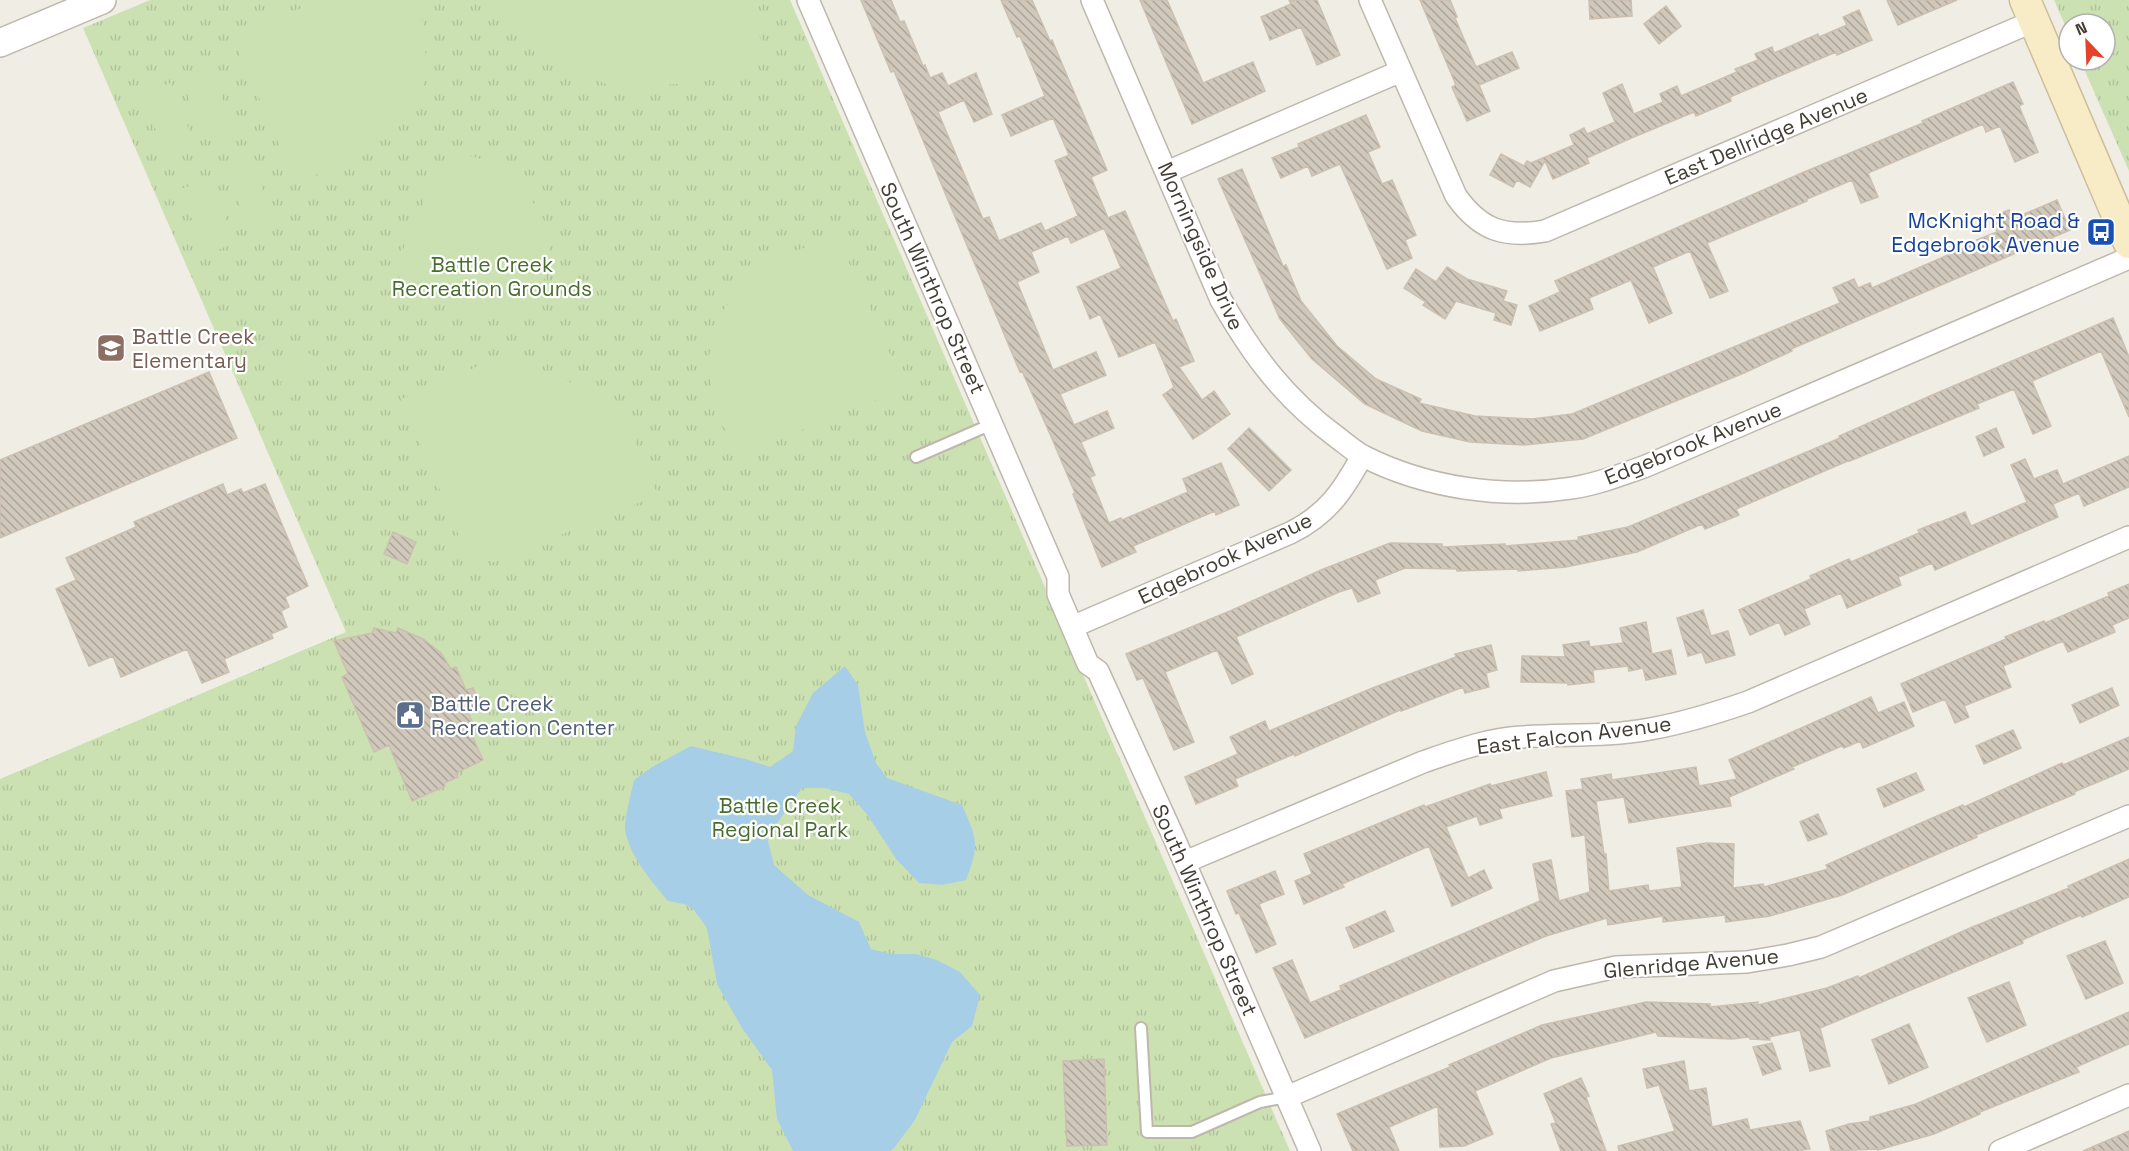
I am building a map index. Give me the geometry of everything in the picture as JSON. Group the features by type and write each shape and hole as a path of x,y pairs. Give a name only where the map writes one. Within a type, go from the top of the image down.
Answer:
{"main road":[{"path":"2029,10 2129,243"}],"street":[{"path":"0,43 102,0"},
{"name":"South Winthrop Street","path":"808,0 1058,577 1058,594 1078,624 1088,664 1098,671 1185,862 1310,1151"},
{"name":"Morningside Drive","path":"1092,0 1221,300 1244,340 1268,373 1296,403 1326,430 1362,456"},
{"path":"1167,172 1401,71 1370,0"},
{"name":"East Dellridge Avenue","path":"1401,71 1456,196 1468,213 1484,225 1516,234 1545,231 2029,10"},
{"name":"Edgebrook Avenue","path":"1078,624 1309,523 1328,508 1340,493 1362,456 1410,475 1458,487 1497,492 1551,490 1605,480 1646,466 2129,258"},
{"name":"East Falcon Avenue","path":"1185,862 1412,766 1462,748 1520,737 1602,735 1650,730 1748,702 2129,537"},
{"name":"Glenridge Avenue","path":"1287,1097 1554,981 1616,967 1747,962 1788,956 1821,947 2129,816"},
{"path":"2000,1151 2034,1144 2129,1095"}],"lane":[{"path":"916,457 992,424"},
{"path":"1141,1028 1147,1132 1192,1132 1260,1102 1287,1097"}],"green space":[{"name":"Battle Creek Regional Park","path":"150,0 790,0 1290,1151 0,1151 0,779 346,632 83,28"},
{"path":"319,0 414,0 425,28 426,77 408,119 368,150 296,184 238,49 247,32"},
{"path":"485,0 744,0 768,56 701,83 614,87 540,57 490,8"},
{"path":"2054,0 2129,0 2129,171 2085,72 2117,72 2117,12 2059,12"},
{"path":"209,67 235,128 206,140 181,79"},
{"path":"170,83 195,145 167,156 141,95"},
{"name":"Battle Creek Recreation Grounds","path":"448,151 486,160 521,184 544,220 551,261 537,298 519,327 403,286 395,267"},
{"path":"251,161 277,224 252,235 225,172"},
{"path":"209,178 221,206 191,218 179,190"},
{"path":"224,214 236,242 206,255 194,226"},
{"path":"837,236 899,374 890,394 738,456 716,412 707,363 720,315 748,276 795,251"},
{"path":"298,348 312,355 284,413 270,407"},
{"path":"523,363 561,377 601,400 631,432 658,495 494,562 466,553 402,399 483,364"}],"water":[{"path":"845,666 858,685 865,732 876,763 887,778 962,805 975,842 966,880 942,885 919,883 897,860 866,813 849,794 824,788 802,788 767,837 774,865 808,895 859,922 871,949 892,954 916,954 937,960 960,972 980,995 972,1026 952,1042 915,1120 894,1148 890,1151 793,1151 777,1119 772,1070 742,1028 717,984 707,928 693,909 684,904 668,901 655,886 630,847 625,823 634,780 652,767 691,746 770,767 793,751 796,726 813,693"}],"building":[{"path":"861,0 891,0 900,22 904,21 930,78 942,73 948,86 976,73 992,114 974,122 964,100 938,112 983,219 989,217 999,241 1041,223 1045,231 1078,216 1055,161 1069,155 1053,118 1011,136 1002,115 1045,96 1020,36 1017,37 1001,0 1032,0 1050,41 1052,40 1107,170 1091,177 1108,218 1125,211 1173,321 1176,319 1194,361 1179,367 1202,400 1214,391 1230,414 1208,429 1205,426 1207,430 1193,439 1163,395 1174,387 1155,342 1119,357 1100,314 1090,319 1077,287 1121,268 1104,228 1071,243 1068,236 1031,252 1039,272 1017,282 1053,370 1096,352 1106,375 1060,394 1074,425 1107,411 1114,428 1081,442 1095,475 1090,477 1109,523 1121,518 1122,520 1188,492 1183,479 1221,463 1239,505 1216,515 1215,511 1133,546 1136,552 1102,567 1050,434 1022,371 1020,372 894,71 891,72"},
{"path":"1140,0 1167,0 1203,83 1253,62 1265,91 1192,124"},
{"path":"1289,0 1317,0 1340,55 1317,65 1301,27 1270,40 1261,17 1291,4"},
{"path":"1420,0 1450,0 1457,17 1455,18 1476,67 1512,52 1519,68 1479,85 1490,111 1467,121 1452,87 1456,85"},
{"path":"1589,0 1631,0 1632,16 1590,19"},
{"path":"1887,0 1957,0 1898,25"},
{"path":"1666,6 1681,26 1659,44 1644,24"},
{"path":"1859,10 1872,40 1837,55 1836,52 1730,97 1731,101 1696,116 1694,112 1629,139 1587,158 1589,163 1553,179 1545,161 1530,187 1517,180 1513,187 1490,175 1501,154 1524,166 1527,161 1531,163 1574,145 1570,135 1584,128 1587,134 1615,122 1603,93 1622,84 1634,114 1663,102 1660,94 1677,86 1681,96 1737,72 1735,69 1758,60 1755,54 1772,47 1774,53 1818,34 1819,37 1847,25 1843,17"},
{"path":"2013,82 2023,104 2019,106 2038,152 2015,162 2000,126 1986,132 1983,124 1868,173 1878,197 1861,203 1852,180 1707,243 1728,291 1710,298 1690,251 1653,267 1672,313 1649,323 1631,280 1589,298 1593,309 1540,331 1529,306 1560,292 1555,281"},
{"path":"1366,115 1380,147 1368,152 1382,184 1392,180 1416,235 1405,240 1412,258 1387,269 1340,164 1312,176 1308,166 1281,178 1272,158 1299,147 1298,144"},
{"path":"1242,169 1283,266 1286,265 1301,301 1337,346 1376,379 1421,399 1419,403 1475,416 1532,419 1572,414 1840,303 1833,288 1854,279 1858,288 1870,283 1872,288 1978,242 1977,240 1997,232 1991,217 2009,210 2013,219 2057,200 2070,230 1791,349 1792,351 1744,373 1583,439 1524,445 1470,442 1422,431 1365,404 1312,359 1280,319 1218,179"},
{"path":"1447,267 1467,279 1507,291 1503,301 1517,305 1511,325 1494,320 1496,313 1456,301 1445,319 1423,305 1426,302 1404,288 1416,269 1436,282"},
{"path":"2113,318 2129,357 2129,417 2101,351 2032,381 2051,426 2033,434 2014,389 1977,404 1979,408 1736,509 1739,515 1705,529 1702,524 1637,552 1566,567 1518,571 1518,569 1457,571 1457,569 1405,568 1375,580 1380,593 1358,602 1352,588 1236,637 1253,674 1232,684 1217,650 1165,672 1194,742 1174,750 1143,678 1137,680 1126,654 1321,570 1390,543 1442,544 1442,547 1505,544 1505,546 1579,540 1578,537 1628,527 1840,438 1839,436"},
{"path":"209,372 237,438 0,538 0,460"},
{"path":"1249,428 1291,470 1269,491 1228,449"},
{"path":"1996,428 2004,447 1984,456 1976,437"},
{"path":"2129,456 2129,487 2084,506 2079,493 2053,504 2058,517 1935,570 1932,563 1898,577 1901,585 1847,608 1841,593 1804,609 1810,624 1785,635 1779,622 1750,635 1739,610 1811,579 1810,576 1849,559 1851,562 1919,533 1918,530 1938,522 1965,512 1971,526 2027,502 2011,465 2025,459 2034,479 2057,470 2063,484"},
{"path":"223,484 227,495 241,489 243,493 265,484 308,586 285,597 289,607 281,611 287,627 271,634 273,638 224,659 229,672 202,683 187,649 121,677 113,656 89,666 56,589 76,580 66,558 136,527 134,522"},
{"path":"393,532 416,542 407,564 384,554"},
{"path":"2129,584 2129,618 2112,625 2115,632 2068,652 2063,641 2003,666 2011,687 1964,706 1969,717 1955,723 1945,699 1913,712 1901,684 2006,639 2005,637 2109,596 2108,593"},
{"path":"1703,610 1711,636 1728,631 1735,655 1706,663 1702,652 1688,656 1677,618"},
{"path":"1646,622 1652,654 1671,650 1676,674 1646,680 1643,668 1629,671 1628,666 1593,670 1594,682 1568,685 1568,683 1521,682 1522,656 1565,657 1563,645 1589,641 1590,647 1623,643 1620,628"},
{"name":"Battle Creek Recreation Center","path":"374,628 396,633 398,628 423,639 441,653 451,669 456,667 466,690 473,688 481,707 468,712 475,728 470,731 483,760 456,773 458,777 444,783 445,786 412,801 389,745 374,752 342,677 348,674 334,641 372,633"},
{"path":"1491,645 1497,670 1486,673 1489,687 1465,693 1463,687 1400,710 1295,756 1294,754 1235,779 1238,786 1196,804 1185,777 1238,754 1230,737 1265,721 1269,731 1375,687 1456,657 1455,654"},
{"path":"2112,688 2119,705 2080,723 2072,705"},
{"path":"1871,697 1878,713 1904,702 1914,726 1863,748 1860,741 1792,767 1794,769 1729,797 1731,806 1629,823 1624,797 1596,801 1604,854 1606,854 1609,891 1648,885 1649,891 1682,887 1677,848 1706,843 1734,844 1733,888 1763,884 1764,887 1828,869 1826,865 1923,822 2129,737 2129,769 1842,895 1770,916 1726,922 1725,915 1663,922 1663,916 1608,925 1607,918 1546,936 1305,1038 1273,968 1292,960 1310,1003 1341,990 1340,986 1540,901 1533,864 1551,860 1559,901 1590,892 1585,835 1572,837 1566,791 1583,789 1581,779 1611,774 1612,780 1696,767 1699,786 1737,779 1729,760"},
{"path":"2013,730 2021,748 1984,764 1976,746"},
{"path":"1546,772 1552,796 1499,809 1502,818 1480,825 1477,816 1446,827 1468,878 1484,870 1492,888 1452,906 1429,846 1342,884 1344,887 1304,904 1295,881 1312,874 1304,854 1424,805 1425,807 1490,784 1491,786"},
{"path":"1916,773 1924,790 1884,807 1877,789"},
{"path":"1818,814 1827,834 1808,841 1800,822"},
{"path":"2129,859 2129,897 2022,940 2023,943 1820,1028 1830,1066 1810,1071 1800,1030 1769,1037 1770,1040 1750,1039 1749,1037 1732,1039 1658,1036 1656,1032 1551,1058 1475,1091 1493,1134 1464,1146 1440,1147 1438,1106 1389,1127 1399,1151 1353,1151 1337,1114 1450,1067 1449,1065 1542,1025 1646,1002 1710,1004 1710,1007 1758,1002 1758,1005 1827,988 1858,976 1859,978 1970,928 2069,888 2068,886"},
{"path":"1275,871 1284,894 1259,904 1276,944 1256,953 1227,891"},
{"path":"1385,911 1394,931 1354,948 1346,928"},
{"path":"2105,941 2123,983 2086,999 2067,956"},
{"path":"2009,982 2026,1025 1987,1042 1968,998"},
{"path":"2129,1012 2129,1044 2076,1067 2079,1072 1980,1112 1980,1114 1934,1134 1878,1150 1831,1151 1826,1131 1870,1121 1870,1117 1916,1104"},
{"path":"1909,1024 1928,1067 1889,1084 1872,1040"},
{"path":"1772,1043 1781,1069 1763,1075 1753,1047"},
{"path":"1104,1059 1107,1145 1067,1146 1063,1061"},
{"path":"1684,1061 1689,1091 1706,1088 1712,1127 1747,1119 1750,1130 1800,1121 1810,1149 1797,1151 1619,1151 1618,1146 1675,1131 1659,1085 1647,1088 1643,1069"},
{"path":"1581,1078 1606,1151 1561,1151 1551,1124 1556,1123 1544,1094"},
{"path":"2129,1131 2129,1151 2083,1151"}],"place":[{"name":"McKnight Road & Edgebrook Avenue","path":"2101,232"},
{"name":"Battle Creek Elementary","path":"111,348"},
{"name":"Battle Creek Recreation Center","path":"410,715"}]}
